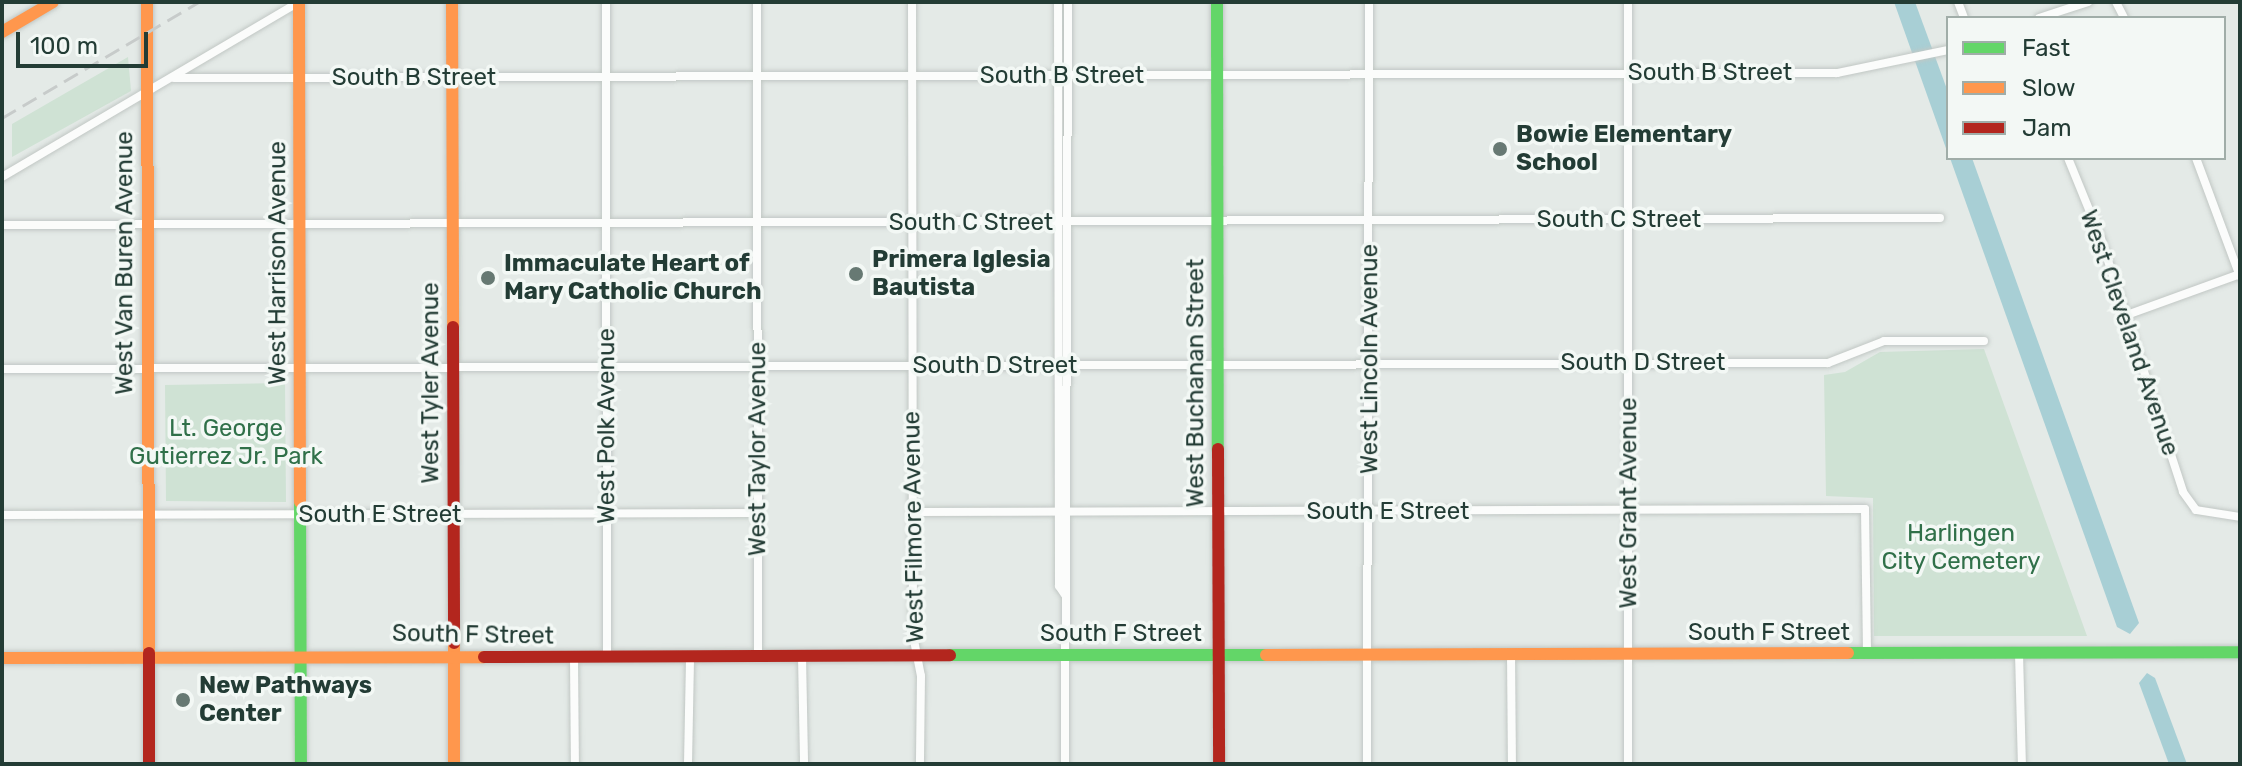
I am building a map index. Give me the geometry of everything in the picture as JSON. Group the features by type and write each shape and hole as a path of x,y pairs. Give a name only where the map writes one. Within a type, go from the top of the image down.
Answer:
{"street":[{"path":"2,32 53,2"},
{"name":"West Van Buren Avenue","path":"147,2 149,764"},
{"path":"2,177 299,2"},
{"name":"West Harrison Avenue","path":"299,2 301,764"},
{"name":"West Tyler Avenue","path":"452,2 454,764"},
{"name":"West Polk Avenue","path":"606,2 607,658"},
{"name":"West Taylor Avenue","path":"757,2 758,656"},
{"name":"West Filmore Avenue","path":"912,2 912,512 915,656 921,676 920,764"},
{"path":"1058,2 1063,75 1063,365 1069,586 1065,595 1065,764"},
{"path":"1063,75 1068,2"},
{"name":"West Buchanan Street","path":"1217,2 1219,764"},
{"name":"West Lincoln Avenue","path":"1367,764 1371,512 1369,2"},
{"name":"West Grant Avenue","path":"1628,2 1628,764"},
{"path":"2045,16 2088,2"},
{"name":"South B Street","path":"174,78 1837,73 1908,61 1946,51"},
{"name":"West Cleveland Avenue","path":"2069,160 2192,507 2240,517"},
{"path":"2124,316 2240,275 2197,160"},
{"name":"South C Street","path":"2,225 1940,218"},
{"name":"South D Street","path":"2,369 1828,363 1884,341 1984,341"},
{"name":"South E Street","path":"912,512 1865,509 1867,654"},
{"name":"South E Street","path":"2,515 758,513"},
{"name":"South F Street","path":"2,658 2240,652"},
{"path":"2019,653 2022,764"},
{"path":"1511,654 1512,764"},
{"path":"802,656 804,764"},
{"path":"688,764 690,657"},
{"path":"574,658 575,764"}],"green space":[{"path":"128,57 131,91 12,157 12,124"},
{"name":"Harlingen City Cemetery","path":"1984,349 2087,636 1874,636 1873,498 1826,496 1824,375 1845,372 1880,352"},
{"name":"Lt. George Gutierrez Jr. Park","path":"285,383 286,502 166,501 165,385"}],"water":[{"path":"1894,2 1915,2 1946,87 1946,148"},
{"path":"1951,160 1973,160 2139,623 2130,634 2117,627"},
{"path":"2147,673 2155,678 2187,764 2169,764 2139,683"}],"railway":[{"path":"2,118 199,2"}],"traffic: fast":[{"path":"1217,2 1218,449"},
{"path":"300,502 301,764"},
{"path":"1848,653 2240,652"},
{"path":"950,655 1266,655"}],"traffic: slow":[{"path":"2,32 53,2"},
{"path":"147,2 149,653"},
{"path":"299,2 300,502"},
{"path":"452,2 453,327"},
{"path":"454,643 454,764"},
{"path":"1266,655 1848,653"},
{"path":"2,658 484,657"}],"traffic: jam":[{"path":"453,327 454,643"},
{"path":"1218,449 1219,764"},
{"path":"149,653 149,764"},
{"path":"484,657 950,655"}],"place":[{"name":"Bowie Elementary School","path":"1500,149"},
{"name":"Primera Iglesia Bautista","path":"856,274"},
{"name":"Immaculate Heart of Mary Catholic Church","path":"488,278"},
{"name":"New Pathways Center","path":"183,700"}]}
